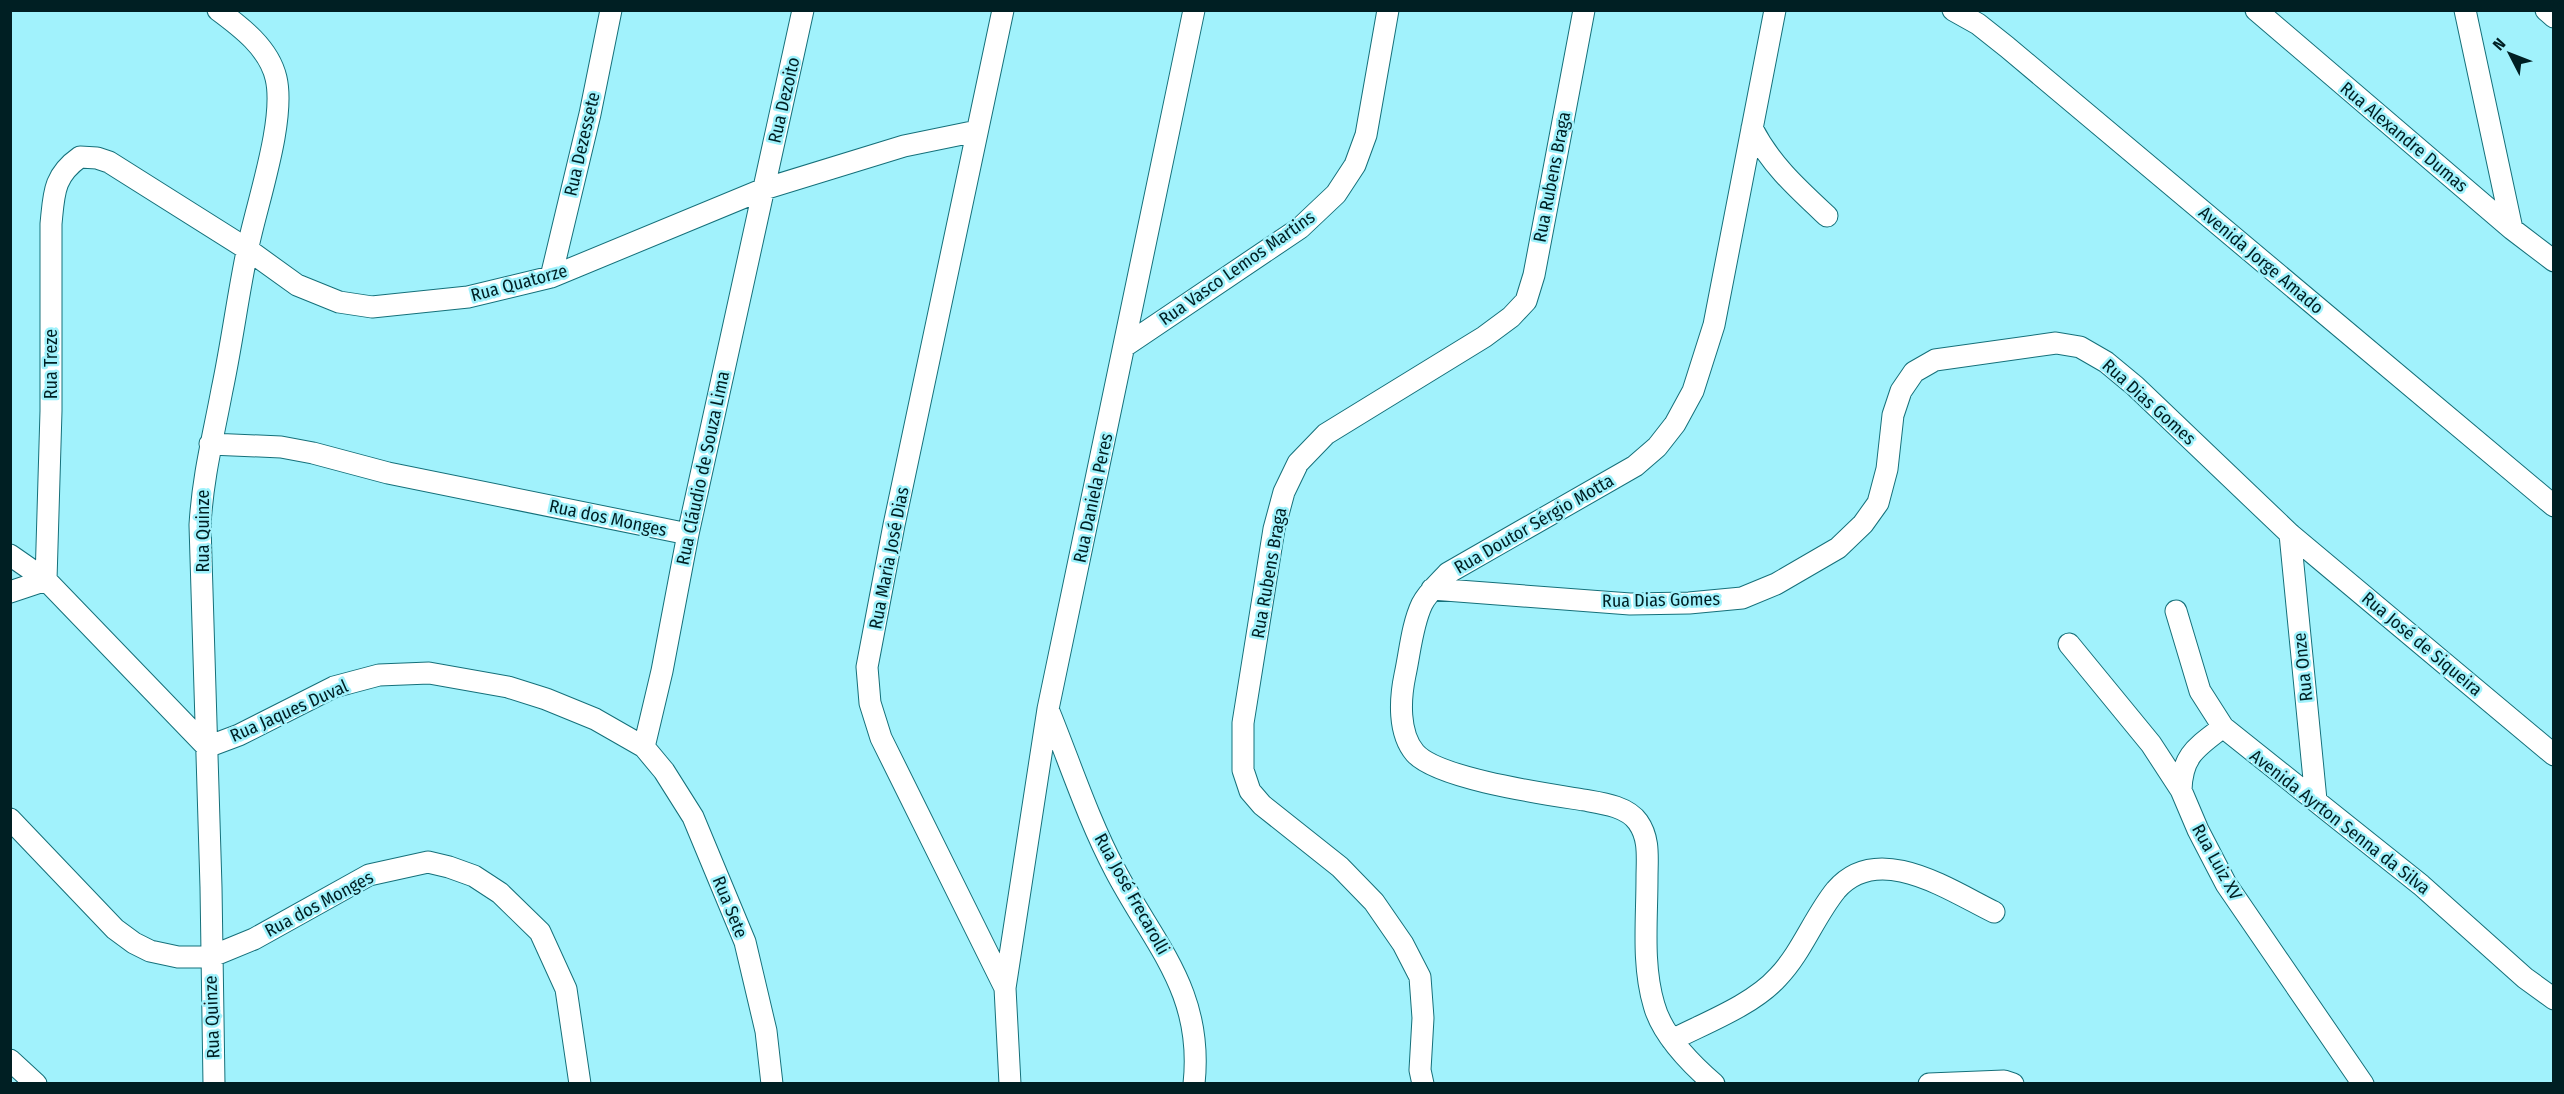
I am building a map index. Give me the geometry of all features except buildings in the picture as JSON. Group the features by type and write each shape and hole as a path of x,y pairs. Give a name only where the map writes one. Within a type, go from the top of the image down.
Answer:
{"street":[{"name":"Rua Quinze","path":"214,1083 200,525 202,484 248,249 277,122 279,98 276,77 268,58 258,44 218,10"},
{"name":"Rua Dezessete","path":"551,277 590,114 611,10"},
{"name":"Rua Dezoito","path":"764,189 803,10"},
{"name":"Rua Maria José Dias","path":"1003,10 867,667 870,704 880,738 1005,988 1010,1083"},
{"name":"Rua Daniela Peres","path":"1005,988 1048,709 1194,10"},
{"name":"Rua Vasco Lemos Martins","path":"1125,346 1300,228 1336,194 1355,165 1366,135 1388,10"},
{"name":"Rua Rubens Braga","path":"1423,1083 1420,1070 1423,1018 1420,977 1407,952 1374,902 1340,867 1262,805 1250,791 1243,770 1243,723 1274,529 1284,492 1298,463 1326,434 1484,337 1511,317 1526,301 1534,275 1584,10"},
{"name":"Rua Doutor Sérgio Motta","path":"1714,1083 1693,1065 1672,1040 1654,1007 1647,965 1647,839 1637,820 1622,809 1486,782 1432,765 1416,754 1404,735 1402,690 1422,605 1432,589 1448,573 1635,466 1657,447 1675,424 1693,392 1714,325 1776,10"},
{"name":"Avenida Jorge Amado","path":"1953,10 1979,17 2553,506"},
{"name":"Rua Alexandre Dumas","path":"2256,10 2512,229 2553,261"},
{"path":"2465,10 2512,229"},
{"path":"2546,10 2553,17"},
{"path":"1752,128 1762,148 1777,167 1827,216"},
{"name":"Rua Quatorze","path":"80,157 97,158 109,162 248,249 297,285 339,302 372,307 468,297 551,277 764,189 903,146 977,131"},
{"name":"Rua Treze","path":"46,580 51,411 51,224 54,193 58,181 62,172 80,157"},
{"name":"Rua Cláudio de Souza Lima","path":"644,747 662,671 687,534 764,189"},
{"name":"Rua Dias Gomes","path":"1432,589 1630,604 1689,603 1742,598 1776,584 1838,548 1863,524 1878,503 1887,469 1893,415 1901,390 1914,372 1935,360 2056,343 2080,347 2106,362 2135,386 2290,534"},
{"name":"Rua dos Monges","path":"210,444 281,447 313,453 388,473 687,534"},
{"name":"Rua José de Siqueira","path":"2290,534 2553,755"},
{"name":"Rua Onze","path":"2290,534 2316,800"},
{"path":"10,555 46,580 207,747"},
{"path":"10,592 46,580"},
{"name":"Avenida Ayrton Senna da Silva","path":"2176,611 2200,691 2223,727 2421,885 2525,978 2553,999"},
{"name":"Rua Luiz XV","path":"2069,644 2151,744 2181,790 2198,830 2226,884 2363,1083"},
{"name":"Rua Jaques Duval","path":"207,747 239,735 334,687 378,675 429,673 508,687 546,699 595,719 644,747"},
{"name":"Rua José Frecarolli","path":"1048,709 1096,830 1115,871 1179,978 1191,1013 1196,1062 1194,1083"},
{"path":"2181,790 2181,771 2188,758 2199,745 2223,727"},
{"name":"Rua Sete","path":"644,747 664,771 693,817 745,942 766,1031 772,1083"},
{"name":"Rua dos Monges","path":"10,819 115,929 150,951 178,957 210,957 254,939 369,875 428,862 474,876 500,892 540,932 567,989 580,1083"},
{"path":"1672,1040 1750,999 1777,979 1793,959 1837,890 1857,874 1884,868 1912,872 1994,912"},
{"path":"10,1060 36,1083"},
{"path":"1929,1083 2004,1081 2013,1083"}]}
